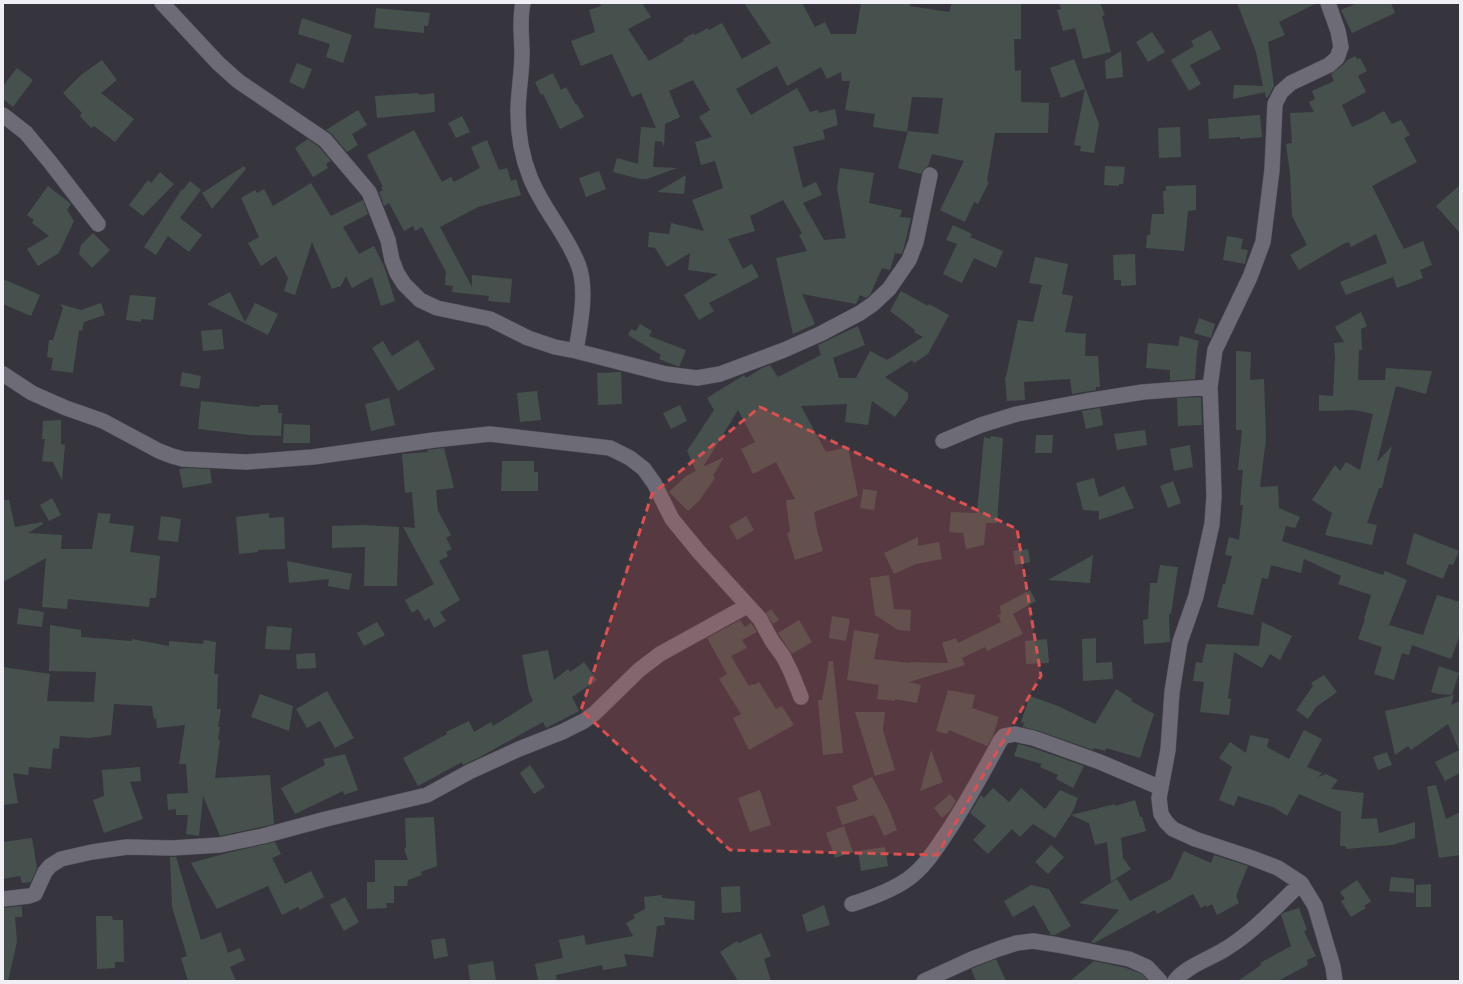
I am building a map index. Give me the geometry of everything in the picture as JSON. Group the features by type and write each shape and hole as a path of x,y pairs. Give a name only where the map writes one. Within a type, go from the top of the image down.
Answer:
{"street":[{"path":"162,3 218,63 238,81 326,140 369,192 388,240 392,260 397,273 404,284 420,300 437,308 490,318 528,338 554,347 576,351 666,374 697,378 720,374 784,350 820,334 860,313 873,304 889,289 909,260 916,242 930,175"},
{"path":"523,3 521,20 522,54 518,111 521,140 529,175 536,192 579,264 583,289 581,321 576,351"},
{"path":"1328,3 1338,31 1341,47 1338,58 1329,65 1291,83 1281,92 1274,104 1272,170 1263,242 1250,277 1215,350 1210,387 1214,496 1212,524 1196,596 1180,642 1172,692 1168,750 1159,798 1161,814 1173,829 1194,839 1278,868 1301,884 1315,906 1333,967 1335,981"},
{"path":"3,115 26,133 98,224"},
{"path":"3,374 32,393 66,408 103,421 159,451 183,459 246,462 298,458 490,434 610,448 630,458 644,469 654,483 672,519 699,552 760,619 772,641 783,656 801,697"},
{"path":"944,441 981,425 1017,414 1143,392 1210,387"},
{"path":"3,899 35,894 45,872 50,866 61,859 92,852 127,847 172,848 220,844 263,836 326,819 427,795 519,748 557,734 584,721 595,713 639,670 660,654 747,606"},
{"path":"852,904 880,894 907,880 922,867 937,848 972,794 1004,736 1015,734 1040,741 1100,762 1161,788"},
{"path":"1175,981 1178,977 1227,948 1245,935 1301,884"},
{"path":"924,981 998,949 1017,943 1033,941 1058,944 1128,959 1147,967 1160,981"}],"highlighted area":[{"path":"760,407 1017,529 1041,676 937,855 730,850 581,710 652,494"}],"building":[{"path":"600,3 642,3 651,17 628,29 649,61 684,41 683,39 694,33 695,35 708,28 709,30 722,23 742,59 771,43 744,3 802,3 815,27 825,22 831,34 856,34 861,3 910,3 910,6 949,12 952,3 1021,3 1021,39 1014,39 1015,71 1021,70 1021,102 1049,103 1048,133 995,133 987,181 989,182 978,204 974,202 965,222 940,210 964,161 932,154 928,166 921,174 898,168 908,131 938,134 943,98 912,97 907,132 873,127 875,114 845,110 850,81 842,81 841,72 827,79 821,67 787,86 777,66 736,89 751,115 797,88 810,112 818,110 819,113 835,109 838,125 823,130 825,139 793,147 803,188 816,182 822,195 803,203 824,240 846,238 837,188 840,168 874,173 869,203 902,210 900,217 911,218 902,254 895,253 890,270 882,268 870,295 866,298 860,295 856,304 802,294 815,324 793,334 776,258 807,251 799,235 802,233 783,200 750,216 755,231 728,239 743,269 752,264 759,277 709,303 714,311 699,320 684,295 718,274 688,270 690,253 667,267 655,248 648,247 649,232 669,234 671,223 704,231 692,200 723,188 715,161 701,165 695,142 712,137 699,117 710,110 693,80 669,91 680,117 665,124 664,147 662,142 655,141 653,167 677,168 647,179 640,179 613,172 617,158 638,164 641,127 656,128 641,93 632,97 612,54 581,66 571,41 595,32 589,10 601,6"},
{"path":"1059,3 1100,3 1105,15 1102,16 1111,52 1083,59 1075,28 1063,31 1057,10 1061,9"},
{"path":"1237,3 1317,3 1279,22 1285,35 1268,42 1274,86 1266,98 1265,92 1233,99 1234,85 1263,86 1256,52"},
{"path":"1357,3 1391,3 1395,13 1352,33 1341,10"},
{"path":"376,8 430,13 428,26 424,26 424,33 374,28"},
{"path":"302,18 352,35 343,63 326,57 330,44 298,34"},
{"path":"1211,30 1221,49 1190,65 1201,84 1189,91 1171,60 1194,46 1191,41"},
{"path":"1152,32 1165,52 1148,62 1136,42"},
{"path":"1121,51 1123,77 1106,79 1105,61"},
{"path":"1355,56 1357,59 1360,58 1367,71 1358,76 1366,92 1342,105 1352,127 1384,111 1392,124 1401,120 1410,135 1404,138 1417,162 1372,186 1404,249 1423,241 1432,265 1420,270 1423,278 1397,288 1393,277 1346,295 1340,282 1387,263 1376,234 1351,247 1349,242 1343,244 1299,270 1290,255 1307,245 1292,216 1290,173 1286,144 1292,143 1290,113 1314,112 1309,102 1315,99 1312,91 1334,81 1331,74 1346,61"},
{"path":"1074,59 1099,124 1094,153 1080,151 1081,146 1074,145 1085,89 1061,98 1050,68"},
{"path":"102,60 117,80 101,93 134,119 115,142 94,126 91,128 80,116 82,113 63,93 81,75"},
{"path":"297,63 312,69 304,89 289,82"},
{"path":"17,68 33,80 13,107 3,99 3,86"},
{"path":"553,73 561,90 566,87 584,117 560,129 543,94 541,95 535,82"},
{"path":"419,93 419,95 434,93 435,112 377,118 375,96"},
{"path":"358,110 367,125 352,134 358,145 347,152 332,134 326,130"},
{"path":"1260,115 1262,137 1209,139 1208,119"},
{"path":"462,116 470,132 456,138 448,123"},
{"path":"1180,127 1181,157 1159,158 1158,128"},
{"path":"414,130 442,182 451,177 454,182 480,168 471,147 487,140 499,170 507,168 511,181 516,179 521,195 478,207 440,227 472,287 472,275 512,279 510,303 488,301 489,296 452,292 453,286 445,285 446,272 422,227 415,231 413,226 404,231 389,203 384,206 379,192 383,190 381,187 383,187 367,155"},
{"path":"308,139 319,147 331,161 326,164 328,168 313,177 295,148"},
{"path":"244,166 246,169 212,209 202,193"},
{"path":"1105,166 1125,167 1123,184 1119,184 1119,186 1104,185"},
{"path":"599,171 606,189 586,197 579,178"},
{"path":"160,172 174,184 143,216 129,205 148,180 151,183"},
{"path":"686,175 684,194 657,192"},
{"path":"190,181 201,190 180,218 202,235 189,252 168,236 156,255 144,247 182,189 183,190"},
{"path":"311,183 331,216 363,200 368,214 343,227 359,254 374,246 384,266 395,301 381,306 372,277 352,288 346,276 341,286 332,289 312,242 295,295 284,291 288,278 276,256 261,266 248,243 259,237 241,198 255,190 257,193 264,189 273,206"},
{"path":"1196,185 1196,210 1188,211 1184,251 1146,248 1147,235 1150,235 1152,214 1164,214 1163,191 1166,191 1166,186"},
{"path":"1460,185 1460,233 1436,206"},
{"path":"48,186 71,204 67,210 74,221 59,253 38,266 27,249 49,236 32,223 34,220 27,215"},
{"path":"953,225 972,234 970,237 1003,251 996,268 974,258 962,283 943,274 957,244 946,240"},
{"path":"93,233 110,250 92,268 79,254 81,245"},
{"path":"1227,236 1243,239 1241,249 1248,250 1245,264 1223,260"},
{"path":"1135,254 1136,285 1121,286 1121,280 1114,280 1113,255"},
{"path":"1035,257 1068,264 1062,294 1073,296 1065,332 1086,334 1085,356 1098,356 1100,387 1096,387 1096,390 1072,394 1070,379 1024,382 1025,400 1007,401 1005,377 1018,320 1033,322 1042,285 1029,283"},
{"path":"3,279 40,295 31,316 3,304"},
{"path":"901,291 928,306 929,304 949,315 928,354 914,363 912,360 885,377 908,393 908,399 895,417 872,401 868,425 845,422 847,404 801,406 826,452 848,447 858,496 814,512 823,551 795,560 787,533 790,532 786,500 795,499 776,462 753,474 741,449 755,442 738,410 703,467 724,457 713,476 715,478 699,501 688,511 669,492 686,476 696,471 687,451 714,410 707,398 744,375 746,378 770,365 778,377 821,355 818,345 858,326 865,345 833,358 839,378 856,378 870,351 887,360 923,337 914,332 915,330 890,311"},
{"path":"230,292 245,322 255,303 278,314 268,335 207,304"},
{"path":"130,295 156,297 153,320 141,319 141,322 126,320"},
{"path":"101,303 105,315 84,322 82,331 79,330 73,373 51,370 53,358 47,357 49,340 53,340 63,308 60,304 81,310"},
{"path":"1361,312 1367,326 1361,329 1362,350 1359,350 1358,380 1385,380 1386,368 1432,371 1426,394 1396,386 1377,462 1392,446 1382,488 1379,488 1367,523 1377,525 1372,545 1325,535 1332,513 1312,500 1335,465 1340,471 1346,462 1360,470 1373,414 1355,410 1319,411 1319,395 1333,396 1335,358 1334,343 1344,342 1335,327"},
{"path":"1199,318 1215,324 1211,338 1194,333"},
{"path":"640,324 652,331 649,336 686,350 679,367 659,359 661,355 628,335 631,329 636,331"},
{"path":"222,329 224,349 203,351 201,331"},
{"path":"1180,336 1199,341 1195,379 1170,381 1170,370 1146,368 1148,343 1178,346"},
{"path":"418,340 435,369 398,391 372,348 383,341 392,356"},
{"path":"1236,351 1251,352 1250,380 1264,379 1266,439 1260,487 1278,486 1279,508 1300,517 1295,528 1286,526 1282,541 1383,575 1385,571 1407,580 1389,625 1423,635 1437,595 1460,602 1460,635 1451,659 1412,645 1409,655 1402,653 1394,680 1374,674 1382,647 1358,639 1371,595 1338,584 1341,576 1304,559 1301,573 1271,565 1268,579 1262,578 1253,615 1217,607 1232,556 1225,555 1229,537 1239,540 1243,505 1240,505 1243,470 1238,470 1242,430 1236,430"},
{"path":"182,372 201,376 199,389 180,386"},
{"path":"621,372 622,404 598,405 597,373"},
{"path":"537,391 541,420 520,422 517,393"},
{"path":"1201,397 1202,425 1178,426 1177,398"},
{"path":"389,398 395,425 371,431 365,404"},
{"path":"201,401 259,407 260,405 278,405 278,413 282,413 281,436 250,435 198,429"},
{"path":"680,405 687,421 671,429 663,413"},
{"path":"1100,408 1103,425 1086,429 1082,411"},
{"path":"61,420 61,444 65,445 62,480 53,462 42,461 45,439 42,439 43,421"},
{"path":"284,424 310,425 310,443 283,443"},
{"path":"1145,430 1147,445 1117,450 1114,434"},
{"path":"1036,435 1053,435 1052,453 1035,453"},
{"path":"991,436 1003,438 997,523 986,523 984,545 966,549 963,533 949,532 951,512 977,513 984,437 990,439"},
{"path":"1190,445 1193,467 1174,471 1170,449"},
{"path":"444,448 454,488 436,490 438,511 451,535 446,538 452,549 446,552 448,556 439,561 460,600 440,612 446,621 434,628 429,618 425,621 418,609 412,613 405,600 434,584 403,527 415,528 412,492 405,493 402,454 428,452 427,450"},
{"path":"502,461 534,461 534,472 538,472 538,491 501,491"},
{"path":"179,469 210,469 212,483 183,488"},
{"path":"1094,478 1099,497 1124,486 1134,508 1099,520 1099,511 1083,510 1076,483"},
{"path":"1173,481 1181,503 1168,508 1160,486"},
{"path":"863,489 877,491 874,510 860,508"},
{"path":"52,498 61,515 49,521 40,505"},
{"path":"3,500 9,500 15,527 42,522 43,524 28,533 62,535 61,549 92,549 98,513 111,514 109,523 134,526 130,552 160,556 156,598 150,598 149,607 68,599 67,609 42,607 46,558 3,582"},
{"path":"269,513 269,518 284,517 285,549 258,550 258,552 239,554 236,517"},
{"path":"161,516 181,519 178,542 158,540"},
{"path":"746,516 754,530 737,540 729,526"},
{"path":"364,525 399,527 397,586 364,586 365,547 332,548 332,526"},
{"path":"1414,533 1459,551 1453,565 1449,564 1443,579 1406,564"},
{"path":"918,537 918,546 939,542 942,559 916,564 894,574 884,553"},
{"path":"1028,549 1030,562 1015,565 1013,551"},
{"path":"1093,555 1090,583 1048,580"},
{"path":"287,561 352,574 349,590 328,586 329,579 289,583"},
{"path":"1160,565 1178,567 1171,614 1169,614 1170,642 1144,644 1143,620 1148,619 1150,583 1157,583"},
{"path":"889,575 894,609 911,610 910,631 898,630 875,615 870,578"},
{"path":"1030,590 1036,601 1013,614 1023,634 987,651 985,647 962,658 965,665 909,682 921,685 917,703 895,699 895,701 877,699 879,685 847,680 854,630 879,634 874,659 910,663 948,663 942,643 956,638 958,643 1001,622 998,615 1001,614 1000,606"},
{"path":"19,608 44,612 42,627 17,624"},
{"path":"771,609 779,620 773,624 766,613"},
{"path":"832,616 850,619 846,641 829,638"},
{"path":"740,620 745,627 751,623 757,632 742,640 747,648 731,656 749,686 759,682 776,709 782,706 794,725 749,750 733,718 741,714 719,679 727,674 707,638"},
{"path":"799,620 812,642 792,654 778,633"},
{"path":"377,622 385,635 364,646 357,633"},
{"path":"1262,622 1292,636 1280,660 1270,654 1262,668 1234,652 1228,698 1231,699 1229,715 1200,712 1204,682 1193,681 1196,662 1202,663 1206,644 1259,646"},
{"path":"50,625 81,630 81,637 132,641 132,639 169,646 169,641 203,644 204,640 216,642 214,674 218,674 217,709 221,709 218,727 220,727 218,739 220,740 215,778 270,775 274,824 220,836 203,796 199,836 186,834 188,815 176,815 176,809 168,810 167,794 188,793 186,764 179,764 185,725 157,728 156,718 154,719 152,706 114,704 111,735 89,738 60,736 59,749 53,748 51,769 29,767 28,775 13,773 18,803 3,805 3,667 50,674 47,701 94,702 96,672 49,671"},
{"path":"267,626 292,628 290,650 265,649"},
{"path":"1096,638 1096,663 1112,662 1113,679 1083,681 1082,639"},
{"path":"1047,639 1049,663 1026,664 1025,641"},
{"path":"548,650 554,680 568,669 570,672 584,662 597,680 572,697 579,711 546,728 543,722 478,758 463,765 462,762 418,786 403,758 447,734 446,732 469,721 474,732 491,722 493,726 533,701 529,692 522,655"},
{"path":"315,653 316,668 297,669 296,654"},
{"path":"829,661 833,661 843,753 823,755 818,700 822,700"},
{"path":"1439,666 1459,673 1452,695 1431,692"},
{"path":"1324,675 1337,692 1316,707 1308,719 1296,710 1313,686 1311,683"},
{"path":"1116,689 1132,699 1131,701 1154,714 1140,758 1106,748 1105,751 1094,748 1093,750 1036,730 1023,727 1024,723 1021,722 1030,696 1058,706 1095,724"},
{"path":"948,690 975,695 972,708 999,717 993,736 987,746 949,730 947,734 936,731"},
{"path":"327,691 354,738 335,748 320,721 307,728 296,709"},
{"path":"260,694 293,706 289,731 251,717"},
{"path":"1454,695 1451,705 1460,701 1460,773 1445,781 1435,762 1459,750 1448,724 1411,750 1408,746 1395,755 1385,711"},
{"path":"855,712 885,712 883,730 895,770 875,776"},
{"path":"1304,730 1322,739 1307,767 1322,773 1318,777 1326,774 1338,780 1331,789 1364,793 1361,819 1377,818 1379,833 1415,822 1415,838 1392,845 1346,849 1346,846 1340,846 1341,812 1299,794 1287,816 1273,807 1238,796 1234,806 1219,800 1232,767 1219,758 1230,742 1246,753 1250,735 1269,739 1267,747 1289,759"},
{"path":"1018,744 1084,766 1073,788 1056,779 1058,775 1040,767 1042,764 1014,756"},
{"path":"931,750 943,782 920,791"},
{"path":"1387,752 1392,765 1378,770 1373,757"},
{"path":"345,754 358,790 344,795 343,791 295,814 281,788 325,765 323,759"},
{"path":"530,765 545,787 534,794 520,773"},
{"path":"140,767 141,781 130,782 143,819 104,833 93,800 104,796 102,770"},
{"path":"872,777 889,809 897,830 884,836 875,816 874,817 873,815 842,825 836,807 858,800 852,786"},
{"path":"1436,785 1446,819 1460,812 1460,855 1439,858 1427,787"},
{"path":"993,788 1009,802 1021,788 1045,809 1060,790 1078,798 1073,811 1055,838 1033,824 1020,837 1012,829 988,854 973,840 986,826 970,813 981,795 984,798"},
{"path":"760,790 771,825 750,832 738,798"},
{"path":"950,794 956,801 950,811 942,818 934,808"},
{"path":"1135,800 1146,831 1121,838 1123,858 1131,869 1111,882 1107,842 1095,845 1089,823 1071,815 1115,804 1115,806"},
{"path":"434,817 437,866 421,872 422,875 408,880 407,886 394,886 394,903 386,903 387,908 367,909 367,882 375,882 375,860 408,860 404,849 406,848 405,818"},
{"path":"844,826 853,852 835,858 826,833"},
{"path":"32,838 37,868 31,882 22,883 20,876 3,879 3,842"},
{"path":"275,842 281,854 272,858 285,884 311,871 324,897 300,910 298,907 282,915 268,886 217,909 191,863"},
{"path":"1051,845 1064,857 1048,874 1035,862"},
{"path":"885,847 888,866 861,871 858,851"},
{"path":"1184,851 1211,863 1214,855 1248,866 1236,896 1239,903 1217,915 1212,904 1201,908 1193,894 1157,914 1155,910 1094,943 1091,942 1119,910 1079,903 1117,879 1130,901 1171,879"},
{"path":"170,857 176,857 201,940 221,932 228,953 240,948 245,960 230,967 236,981 188,981 181,958 187,956 172,907"},
{"path":"1391,877 1414,879 1414,893 1389,891"},
{"path":"1357,880 1371,901 1364,906 1366,908 1351,917 1341,901 1345,899 1340,892"},
{"path":"1431,884 1431,907 1416,907 1416,885"},
{"path":"1031,885 1049,889 1071,926 1055,935 1051,935 1034,905 1013,917 1004,901"},
{"path":"740,886 741,912 722,913 721,887"},
{"path":"662,895 662,898 695,901 694,920 664,917 665,925 657,926 653,957 624,954 627,966 603,970 602,965 556,975 557,981 538,981 535,964 563,958 559,940 584,935 586,945 633,936 626,923 635,918 633,915 645,909 644,897"},
{"path":"345,897 359,922 344,931 330,905"},
{"path":"824,905 830,925 807,932 802,915"},
{"path":"22,906 22,917 15,917 17,942 8,981 3,980 3,908"},
{"path":"1299,908 1307,930 1304,931 1316,956 1307,960 1308,965 1278,981 1238,981 1261,965 1260,963 1291,946 1281,915"},
{"path":"96,916 112,916 113,920 123,920 124,962 115,962 115,968 97,969"},
{"path":"761,933 771,956 764,959 771,981 738,981 720,952 737,941 739,943"},
{"path":"445,938 448,956 434,959 431,940"},
{"path":"996,959 1006,981 976,981 971,969"},
{"path":"493,961 496,981 470,981 468,965"},
{"path":"1094,961 1126,968 1142,974 1148,981 1070,981"}]}
